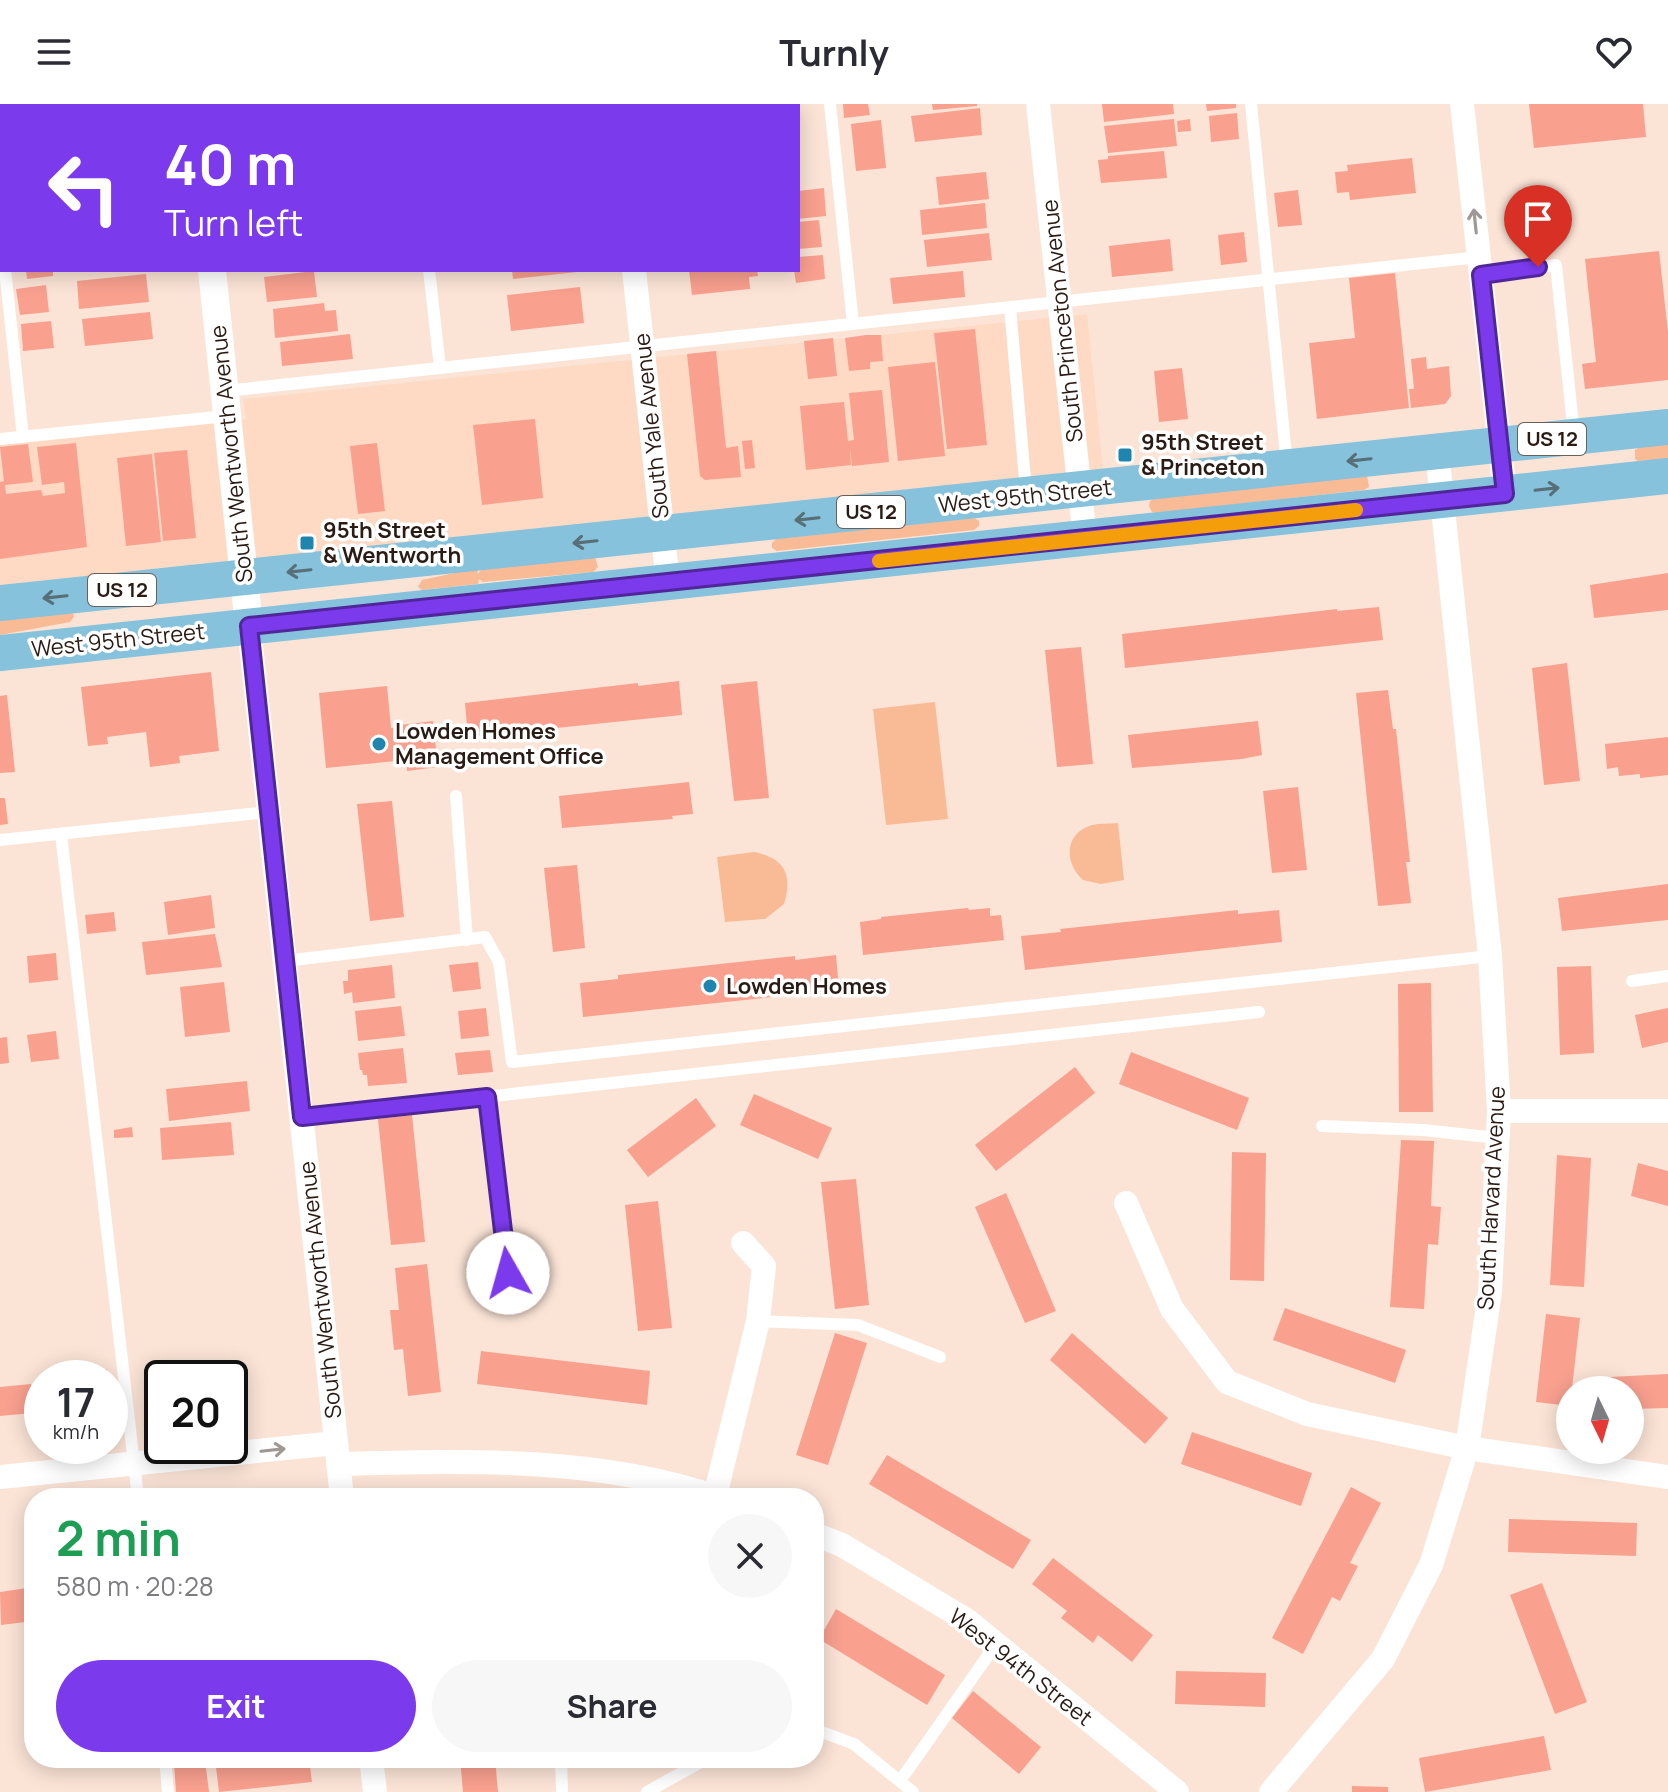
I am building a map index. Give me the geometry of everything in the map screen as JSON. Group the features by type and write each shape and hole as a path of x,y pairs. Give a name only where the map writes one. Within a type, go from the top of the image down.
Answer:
{"main road":[{"name":"West 95th Street","path":"0,603 1668,427"},
{"name":"West 95th Street","path":"0,653 1668,476"}],"street":[{"name":"South Princeton Avenue","path":"1038,104 1085,539"},
{"path":"1462,104 1505,494"},
{"name":"South Wentworth Avenue","path":"212,272 341,1488"},
{"name":"South Yale Avenue","path":"634,272 668,583"},
{"name":"South Harvard Avenue","path":"1271,1792 1383,1659 1431,1565 1467,1448 1490,1292 1499,1111 1490,956 1437,452"},
{"path":"1499,1111 1668,1111"},
{"path":"1126,1203 1172,1309 1227,1382 1307,1414 1467,1448 1668,1477"},
{"path":"719,1488 758,1321 764,1266 743,1243"},
{"path":"0,1477 135,1463 337,1454 508,1462 628,1475 681,1488"},
{"name":"West 94th Street","path":"824,1538 855,1552 968,1621 1177,1792"},
{"path":"372,1768 375,1792"}],"lane":[{"path":"830,104 853,324"},
{"path":"1251,104 1288,468"},
{"path":"0,439 440,368 1269,280 1480,266 1556,265 1574,437"},
{"path":"5,272 23,437"},
{"path":"429,272 440,368"},
{"path":"1010,307 1026,496"},
{"path":"456,796 467,940"},
{"path":"0,840 268,812"},
{"path":"61,834 137,1488"},
{"path":"285,961 485,937 499,962 512,1062 1490,956"},
{"path":"1632,981 1668,976"},
{"path":"302,1117 1259,1012"},
{"path":"487,1097 511,1302"},
{"path":"1322,1126 1423,1130 1497,1138"},
{"path":"758,1321 858,1325 940,1357"},
{"path":"900,1781 996,1644"},
{"path":"824,1733 854,1744 913,1792"},
{"path":"166,1768 168,1792"},
{"path":"561,1768 562,1792"},
{"path":"647,1792 690,1768"}],"shaded area":[{"path":"1087,314 1103,469 0,585 0,444 246,419 243,399"},
{"path":"1668,444 1668,459 1635,459 1635,450 1640,447"},
{"path":"1367,476 1369,487 1364,490 1159,513 1152,512 1149,506 1150,501 1157,497"},
{"path":"974,518 979,521 979,526 974,530 777,551 772,548 776,539"},
{"path":"595,557 598,567 593,572 483,582 479,579 478,584 422,590 418,587 422,580 477,568 478,574 482,569"},
{"path":"73,613 70,622 0,635 0,619"},
{"path":"935,702 948,819 886,825 873,709"},
{"path":"1118,823 1124,880 1101,884 1083,880 1072,865 1072,841 1083,829 1092,825"},
{"path":"754,852 773,859 784,869 787,894 784,904 765,919 725,922 717,857"}],"building":[{"path":"843,104 868,104 870,115 844,118"},
{"path":"932,104 977,104 977,106 933,110"},
{"path":"1102,104 1173,104 1174,114 1104,122"},
{"path":"1206,104 1236,104 1236,108 1207,111"},
{"path":"1529,104 1643,104 1646,137 1534,148"},
{"path":"980,108 982,135 915,142 911,116"},
{"path":"1237,113 1239,139 1211,142 1209,116"},
{"path":"1174,119 1177,146 1108,153 1104,126"},
{"path":"1190,119 1191,131 1178,132 1177,121"},
{"path":"881,120 886,168 856,171 851,124"},
{"path":"1164,151 1167,178 1101,183 1098,160 1108,159 1108,156"},
{"path":"1412,158 1416,193 1350,200 1349,192 1337,193 1335,172 1348,171 1347,165"},
{"path":"986,172 989,199 939,205 936,177"},
{"path":"824,188 826,216 800,219 800,191"},
{"path":"1298,190 1302,225 1278,227 1274,193"},
{"path":"985,203 987,228 922,235 920,210"},
{"path":"819,220 822,247 800,249 800,222"},
{"path":"1244,232 1247,262 1221,265 1218,235"},
{"path":"989,233 992,260 927,267 924,240"},
{"path":"1170,239 1173,271 1112,277 1109,246"},
{"path":"1659,251 1668,332 1668,380 1585,389 1582,364 1596,362 1585,259"},
{"path":"823,255 825,279 796,283 794,272 800,272 800,257"},
{"path":"963,271 965,297 893,304 890,278"},
{"path":"26,272 53,272 53,276 27,279"},
{"path":"314,272 317,297 267,302 264,277"},
{"path":"512,272 577,272 513,279"},
{"path":"689,272 757,272 758,276 749,277 750,289 692,295"},
{"path":"1395,273 1409,408 1317,419 1309,343 1355,338 1349,278"},
{"path":"146,274 149,302 79,309 77,281"},
{"path":"46,285 49,312 20,315 16,289"},
{"path":"580,287 584,323 511,331 507,295"},
{"path":"324,303 325,311 336,310 338,331 275,338 273,309"},
{"path":"150,312 153,339 85,346 82,319"},
{"path":"51,321 54,348 23,351 21,324"},
{"path":"975,329 987,445 947,449 934,333"},
{"path":"350,334 353,359 282,366 280,342"},
{"path":"881,335 883,361 870,362 870,369 849,371 845,338"},
{"path":"833,338 837,376 808,379 804,341"},
{"path":"716,351 726,448 738,446 741,477 705,480 700,476 687,354"},
{"path":"1426,357 1427,369 1449,366 1451,396 1445,404 1411,408 1409,389 1414,389 1411,359"},
{"path":"935,362 945,456 898,461 888,367"},
{"path":"1182,368 1188,419 1159,422 1154,371"},
{"path":"882,390 889,462 852,466 850,447 851,465 806,470 800,406 844,402 848,441 854,440 849,393"},
{"path":"535,419 543,498 482,505 473,425"},
{"path":"752,440 755,468 745,469 742,441"},
{"path":"76,443 87,547 0,559 0,482 4,481 0,447 28,444 33,482 5,485 6,494 41,490 43,496 65,493 64,482 42,485 37,447"},
{"path":"377,443 385,511 358,514 350,446"},
{"path":"187,450 196,538 163,541 154,453"},
{"path":"152,454 161,542 126,546 117,458"},
{"path":"1668,573 1668,610 1594,618 1590,585"},
{"path":"1379,607 1383,640 1125,668 1122,634"},
{"path":"1081,647 1093,764 1057,767 1045,650"},
{"path":"1567,663 1580,781 1544,785 1532,668"},
{"path":"211,672 219,751 179,756 180,763 150,767 146,732 107,737 108,744 88,746 81,687"},
{"path":"679,681 682,715 468,737 465,703"},
{"path":"757,681 769,798 734,801 721,685"},
{"name":"Lowden Homes Management Office","path":"387,686 391,728 433,721 438,767 407,771 406,760 326,768 319,693"},
{"path":"1388,690 1393,729 1396,729 1410,862 1406,862 1411,903 1378,906 1356,693"},
{"path":"7,695 15,772 0,773 0,696"},
{"path":"1258,721 1262,755 1132,768 1128,735"},
{"path":"1668,737 1668,775 1640,778 1640,774 1619,776 1618,767 1607,769 1605,744"},
{"path":"689,782 693,814 672,816 673,819 562,828 559,796"},
{"path":"1298,787 1307,870 1272,873 1263,791"},
{"path":"0,798 5,798 8,824 0,825"},
{"path":"392,801 404,917 370,921 357,804"},
{"path":"577,865 585,948 553,952 544,868"},
{"path":"1668,884 1668,920 1562,931 1558,898"},
{"path":"211,895 215,928 168,935 164,902"},
{"name":"Lowden Homes","path":"990,908 990,916 1001,915 1004,940 863,955 860,922"},
{"path":"1238,910 1238,914 1279,910 1282,942 1025,970 1021,936"},
{"path":"114,912 116,931 87,934 85,915"},
{"path":"215,934 222,967 146,975 142,942"},
{"path":"56,953 58,980 29,983 27,956"},
{"name":"Lowden Homes","path":"836,955 839,990 583,1017 580,983 618,979 618,975 795,956 795,960"},
{"path":"478,962 481,989 453,992 449,965"},
{"path":"392,965 395,998 353,1003 352,992 344,994 343,981 348,981 348,970"},
{"path":"1591,966 1594,1053 1560,1055 1557,967"},
{"path":"224,982 230,1032 185,1037 180,987"},
{"path":"1431,983 1433,1112 1399,1112 1398,984"},
{"path":"401,1006 405,1036 358,1041 355,1011"},
{"path":"486,1008 489,1036 461,1039 458,1011"},
{"path":"1668,1008 1668,1042 1642,1048 1635,1015"},
{"path":"56,1031 59,1059 31,1062 27,1035"},
{"path":"7,1037 9,1063 0,1064 0,1038"},
{"path":"403,1048 407,1083 368,1086 367,1075 360,1070 358,1053"},
{"path":"490,1050 493,1072 458,1075 455,1053"},
{"path":"1131,1052 1249,1098 1237,1130 1119,1084"},
{"path":"1075,1067 1095,1093 996,1171 975,1145"},
{"path":"247,1081 250,1111 169,1121 166,1089"},
{"path":"754,1094 832,1128 818,1159 740,1125"},
{"path":"696,1098 716,1126 648,1177 627,1150"},
{"path":"412,1115 425,1242 391,1245 378,1119"},
{"path":"231,1122 234,1155 162,1160 160,1128"},
{"path":"132,1127 133,1137 114,1138 114,1130"},
{"path":"1401,1140 1434,1141 1431,1206 1441,1207 1438,1245 1428,1244 1424,1309 1390,1307"},
{"path":"1232,1152 1266,1153 1264,1281 1230,1280"},
{"path":"1557,1155 1591,1158 1584,1287 1550,1285"},
{"path":"1638,1163 1668,1171 1668,1206 1631,1196"},
{"path":"856,1179 869,1305 835,1309 821,1182"},
{"path":"1006,1193 1056,1311 1025,1323 975,1207"},
{"path":"658,1201 672,1328 638,1331 625,1205"},
{"path":"427,1264 441,1392 408,1396 403,1349 394,1350 390,1310 399,1310 395,1268"},
{"path":"1285,1308 1406,1350 1395,1383 1273,1340"},
{"path":"1546,1314 1580,1318 1573,1376 1556,1376 1556,1404 1536,1402"},
{"path":"835,1333 867,1343 828,1465 796,1455"},
{"path":"1072,1333 1168,1418 1145,1444 1050,1360"},
{"path":"481,1351 650,1371 647,1405 477,1384"},
{"path":"1668,1374 1668,1408 1644,1409 1644,1376 1629,1376"},
{"path":"24,1385 24,1414 0,1416 0,1387"},
{"path":"1192,1432 1312,1473 1301,1506 1181,1464"},
{"path":"887,1455 1031,1540 1013,1569 869,1484"},
{"path":"1351,1487 1381,1503 1350,1563 1358,1566 1340,1601 1332,1597 1303,1654 1272,1638"},
{"path":"1509,1519 1637,1523 1636,1556 1508,1552"},
{"path":"1053,1558 1153,1635 1132,1662 1098,1635 1093,1643 1061,1618 1067,1611 1032,1584"},
{"path":"1542,1583 1587,1702 1555,1714 1510,1595"},
{"path":"24,1588 24,1622 1,1625 0,1592"},
{"path":"836,1609 945,1675 927,1705 824,1642 824,1630"},
{"path":"1176,1671 1266,1673 1265,1707 1175,1704"},
{"path":"973,1691 1041,1747 1019,1774 952,1718"},
{"path":"1544,1736 1551,1770 1425,1792 1419,1758"},
{"path":"174,1768 206,1768 209,1792 176,1792"},
{"path":"216,1768 310,1768 312,1782 219,1792"},
{"path":"461,1768 496,1768 498,1792 463,1792"},
{"path":"1352,1786 1388,1787 1388,1792 1352,1792"}],"slow traffic":[{"path":"879,561 1356,510"}],"place":[{"name":"95th Street & Princeton","path":"1125,455"},
{"name":"95th Street & Wentworth","path":"307,543"},
{"name":"Lowden Homes Management Office","path":"379,744"},
{"name":"Lowden Homes","path":"710,986"}],"route":[{"path":"508,1273 487,1097 302,1117 249,626 1505,494 1481,275 1538,267"}]}
